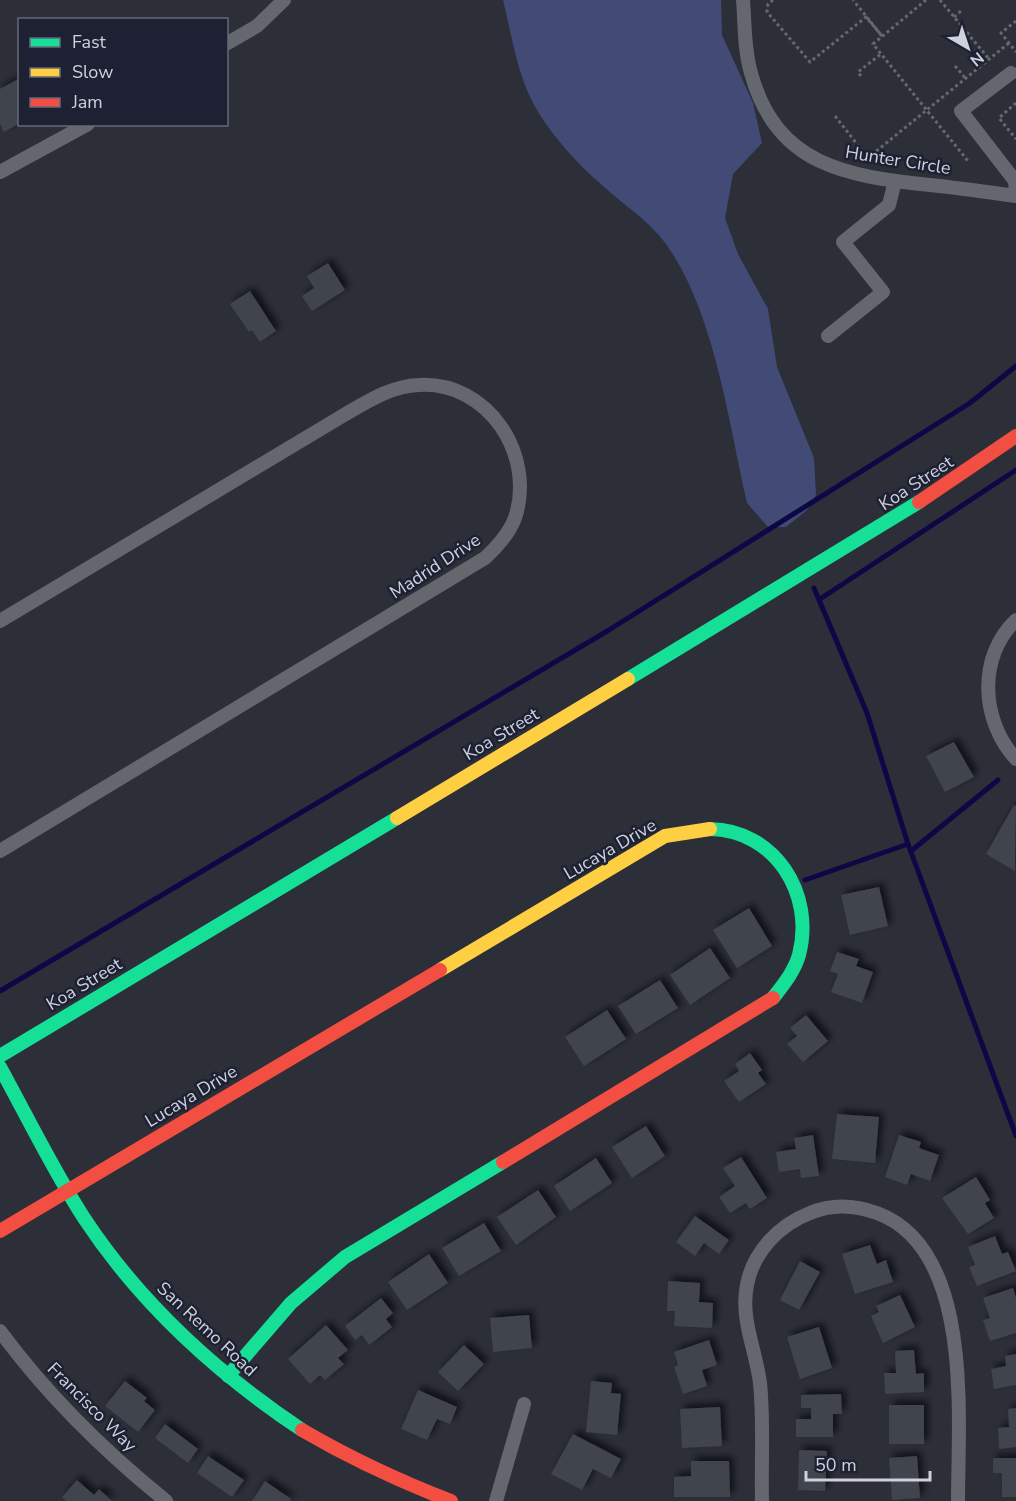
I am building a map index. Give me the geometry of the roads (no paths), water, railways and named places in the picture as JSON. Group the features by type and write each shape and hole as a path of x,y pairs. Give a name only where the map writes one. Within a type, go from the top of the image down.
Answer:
{"street":[{"path":"228,43 257,26 284,0"},
{"name":"Hunter Circle","path":"743,0 750,72 759,97 778,126 798,147 822,164 852,175 1016,195"},
{"path":"1011,73 961,111 1015,181 1016,195"},
{"path":"0,172 84,126"},
{"path":"828,336 884,292 843,242 889,205 895,181"},
{"name":"Madrid Drive","path":"0,621 344,415 395,388 429,385 469,397 497,422 516,456 520,482 515,518 505,537 485,558 0,851"},
{"name":"Koa Street","path":"0,1056 866,536 948,484 1016,436"},
{"path":"1016,620 994,652 988,687 994,723 1004,744 1016,759"},
{"name":"Lucaya Drive","path":"0,1231 665,836 697,829 732,831 759,843 780,863 800,894 805,916 800,954 790,977 771,1000 345,1257 291,1303 228,1376"},
{"name":"San Remo Road","path":"0,1067 68,1190 98,1238 177,1331 262,1404 332,1449 390,1478 451,1501"},
{"path":"762,1501 761,1390 746,1317 747,1283 763,1248 790,1222 829,1207 850,1206 885,1216 914,1237 933,1264 954,1339 958,1501"},
{"name":"Francisco Way","path":"0,1331 56,1401 90,1435 166,1501"},
{"path":"495,1501 525,1404"}],"waterway":[{"path":"0,991 609,630 970,403 1016,366"},
{"path":"820,599 1016,470"},
{"path":"814,588 867,713 908,844 1016,1136"},
{"path":"911,851 998,780"},
{"path":"805,880 908,844"}]}
